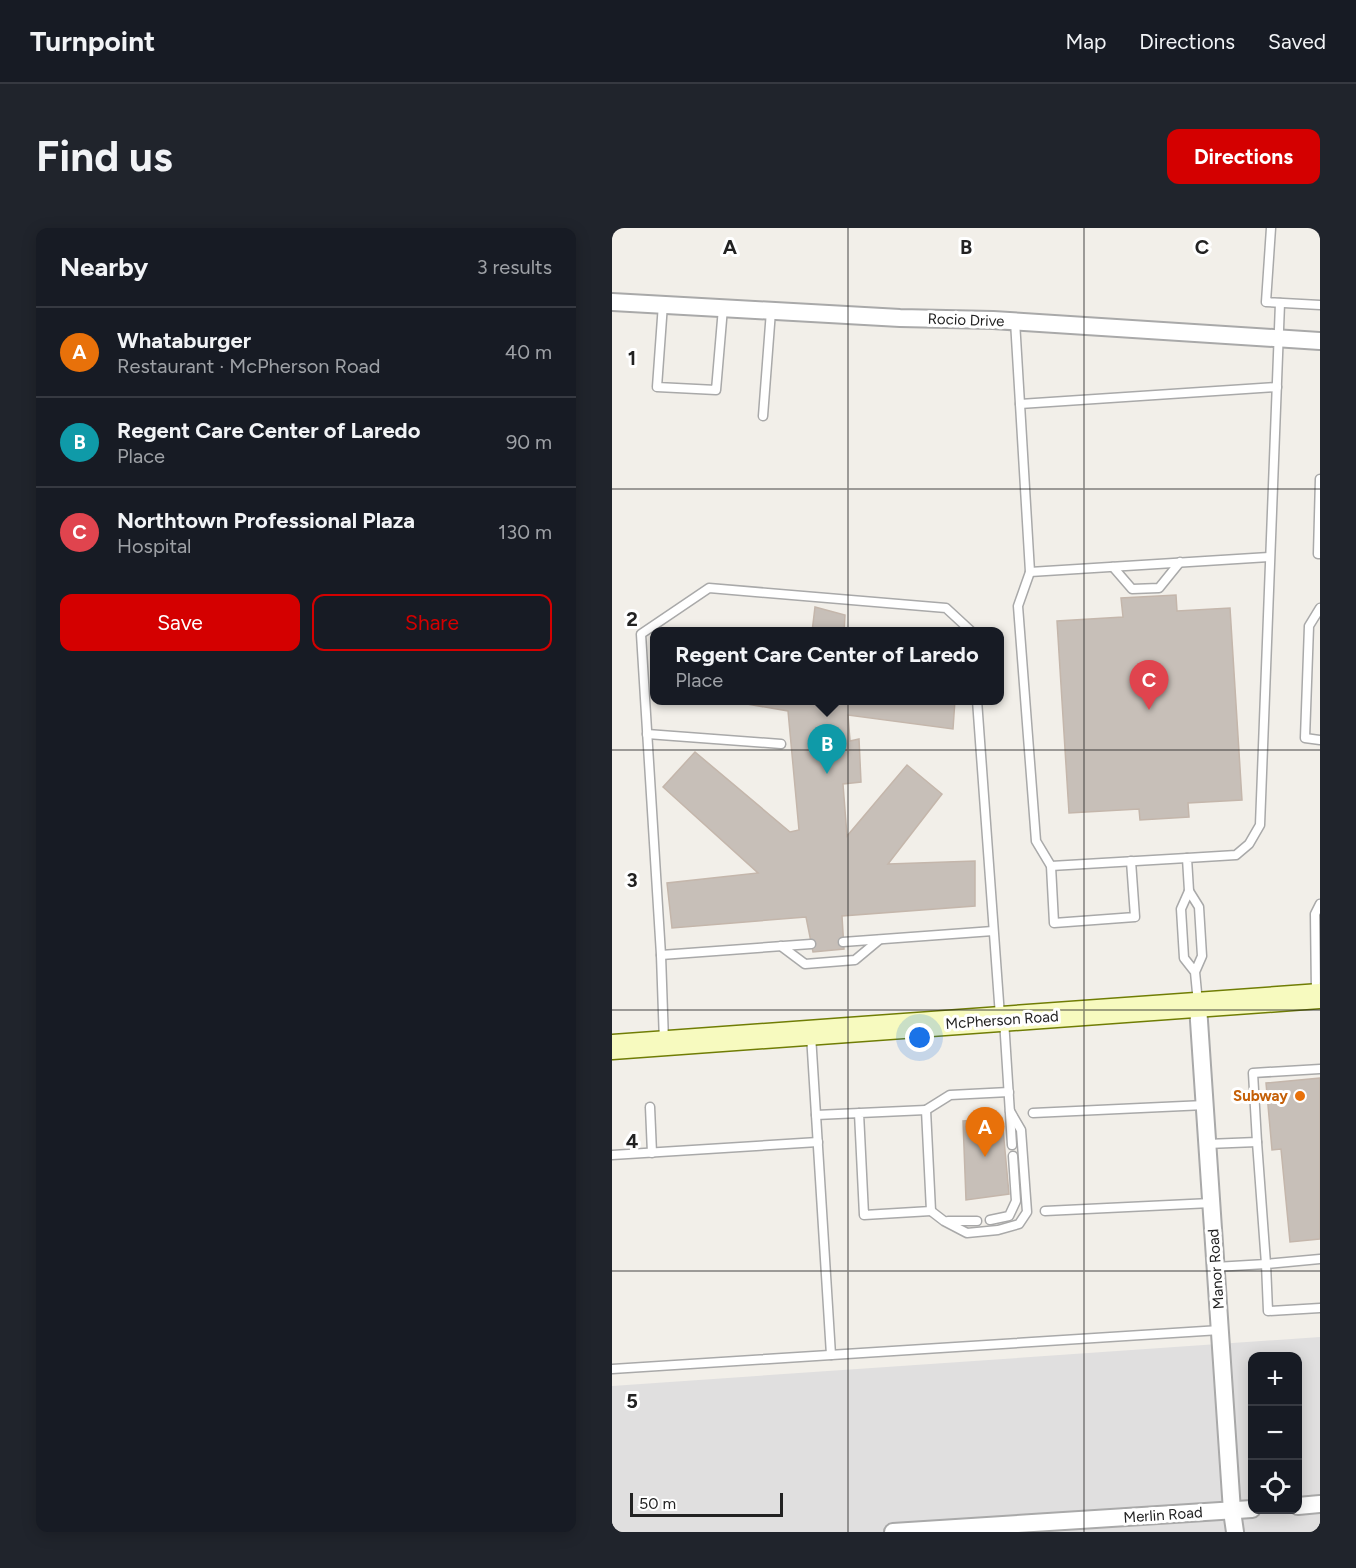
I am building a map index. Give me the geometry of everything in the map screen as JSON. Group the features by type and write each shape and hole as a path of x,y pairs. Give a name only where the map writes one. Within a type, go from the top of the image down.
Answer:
{"main road":[{"name":"McPherson Road","path":"612,1047 1318,996"}],"street":[{"name":"Rocio Drive","path":"612,302 900,318 1015,321 1320,341"},
{"name":"Manor Road","path":"1198,1006 1235,1532"},
{"path":"1302,1506 1320,1504"},
{"name":"Merlin Road","path":"893,1532 1248,1509"}],"lane":[{"path":"1271,228 1266,302 1320,305"},
{"path":"1051,866 1236,855 1249,844 1260,825 1280,303"},
{"path":"663,304 657,387 716,390 723,308"},
{"path":"763,416 771,311"},
{"path":"1015,321 1030,572 1018,606 1036,841 1051,866 1054,923 1135,917 1131,861"},
{"path":"1020,404 1277,387"},
{"path":"1320,479 1318,554 1320,554"},
{"path":"1030,572 1269,557"},
{"path":"1113,567 1132,590 1159,588 1180,562"},
{"path":"651,627 709,588 946,608 967,627"},
{"path":"1320,608 1309,627 1305,738 1320,740"},
{"path":"650,628 641,634 661,955 664,1043"},
{"path":"977,705 993,932 1012,1145"},
{"path":"647,734 782,744"},
{"path":"1187,858 1189,891 1181,909 1184,958 1195,972"},
{"path":"1189,891 1199,907 1202,956 1195,972 1198,1006"},
{"path":"1318,996 1315,914 1320,904"},
{"path":"843,942 993,932"},
{"path":"781,946 805,964 855,960 879,939"},
{"path":"661,955 812,944"},
{"path":"811,1033 831,1355"},
{"path":"1320,1070 1253,1073 1268,1311 1320,1308"},
{"path":"816,1115 926,1110 950,1095 1009,1092"},
{"path":"1033,1113 1205,1105"},
{"path":"650,1107 652,1153"},
{"path":"926,1110 931,1211"},
{"path":"859,1113 864,1215 931,1211 944,1221 968,1233 998,1230 1019,1224 1027,1212 1022,1130 1010,1112"},
{"path":"612,1155 818,1142"},
{"path":"1207,1144 1257,1142"},
{"path":"990,1220 1009,1216 1016,1202 1013,1156"},
{"path":"1045,1211 1211,1203"},
{"path":"944,1221 976,1221"},
{"path":"1215,1267 1320,1260"},
{"path":"612,1369 1220,1330"}],"shaded area":[{"path":"1320,1337 1320,1532 612,1532 612,1386"}],"building":[{"path":"1176,595 1177,611 1230,608 1242,800 1188,803 1189,817 1140,820 1139,809 1069,813 1057,621 1123,617 1121,598"},
{"path":"815,607 845,615 844,627 813,627"},
{"path":"753,705 955,705 953,729 848,715 850,741 859,739 861,782 843,784 847,836 907,765 942,794 888,864 975,861 975,906 842,916 844,949 813,952 806,917 672,928 667,883 758,873 663,787 695,752 790,832 799,830 788,711"},
{"path":"1320,1078 1320,1239 1290,1242 1281,1149 1272,1150 1266,1083"},
{"path":"1002,1118 1009,1194 966,1200 963,1121"}],"place":[{"name":"Northtown Professional Plaza","path":"1149,710"},
{"name":"Regent Care Center of Laredo","path":"827,774"},
{"name":"Subway","path":"1300,1096"},
{"name":"Whataburger","path":"985,1157"}]}
